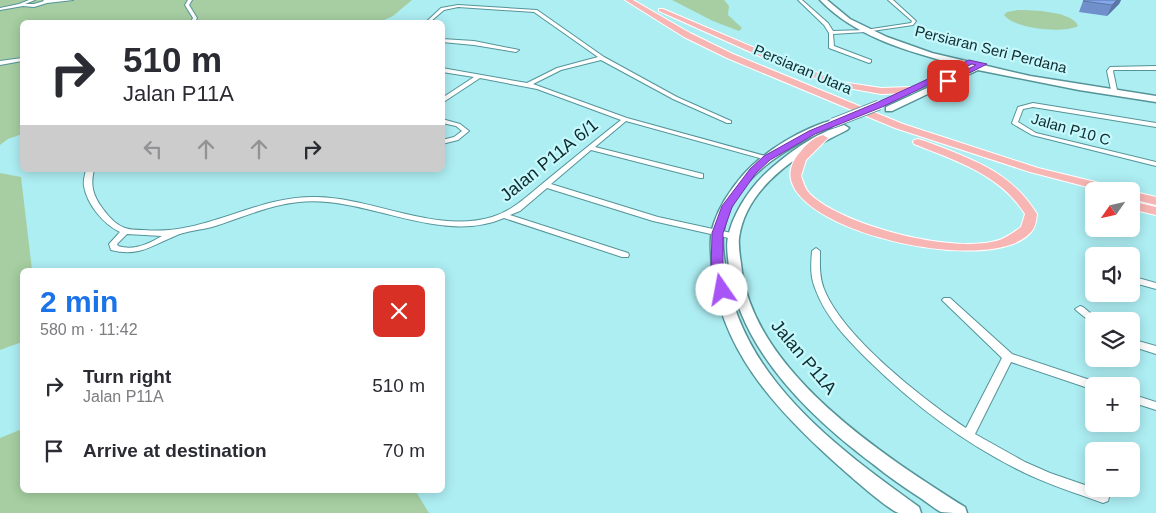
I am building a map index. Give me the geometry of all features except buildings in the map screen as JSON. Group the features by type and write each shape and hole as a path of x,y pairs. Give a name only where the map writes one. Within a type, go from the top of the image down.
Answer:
{"main road":[{"name":"Persiaran Utara","path":"618,0 677,36 720,58 888,131 1029,178 1085,193"},
{"name":"Persiaran Utara","path":"628,0 687,35 730,56 899,126 1034,170 1085,183"},
{"path":"640,0 702,30 840,84 880,92 911,90"},
{"path":"823,138 801,158 795,167 794,178 799,188 809,198 838,217 902,240 940,247 970,248 996,245 1013,239 1026,231 1030,224 1031,214 1023,200 1009,185 974,165 918,142"},
{"path":"1140,197 1156,201"},
{"path":"1140,207 1156,211"}],"street":[{"path":"22,5 24,2 33,0"},
{"path":"0,9 34,5 46,1 71,0"},
{"path":"190,0 187,5 195,18 194,20"},
{"path":"800,0 826,24 831,33 831,47 868,60"},
{"name":"Persiaran Seri Perdana","path":"823,0 830,9 869,31 911,48 1082,89 1156,99"},
{"name":"Persiaran Seri Perdana","path":"831,0 837,9 869,31"},
{"path":"831,33 869,31 913,24 914,21 890,0"},
{"path":"430,20 443,9 458,6 535,11 602,58 675,98 729,122"},
{"path":"445,40 516,50"},
{"path":"528,84 559,68 602,58"},
{"path":"0,63 20,60"},
{"name":"Jalan P11A","path":"912,513 880,490 826,445 778,396 754,364 733,327 717,272 717,233 727,206 736,192 753,171 767,158 911,90 975,64"},
{"name":"Jalan P11A","path":"958,513 893,470 847,433 800,389 752,324 734,273 733,236 744,210 770,175 798,152 823,138 838,126 889,109 975,64"},
{"name":"Persiaran Seri Perdana","path":"975,64 1114,90 1156,95"},
{"path":"1114,90 1110,71 1112,68 1156,68"},
{"name":"Jalan P11A 6/1","path":"445,70 528,84 625,119 767,158"},
{"path":"445,99 480,76"},
{"name":"Jalan P10 C","path":"1156,125 1033,105 1020,108 1015,123 1034,134 1156,164"},
{"name":"Jalan P11A 6/1","path":"125,231 174,233 274,205 314,199 347,202 422,220 460,224 482,222 506,216 518,209 625,119"},
{"path":"445,122 464,127 466,131 456,139 445,141"},
{"path":"590,148 700,176"},
{"path":"90,172 88,185 95,202 118,229 125,231 113,244 114,248 129,251 141,249 174,233"},
{"path":"545,185 656,219 733,236"},
{"path":"506,216 625,256"},
{"path":"816,250 816,277 823,297 850,336 892,378 948,423 995,451 1045,476 1085,490"},
{"path":"1140,282 1156,286"},
{"path":"947,300 1008,357 1085,383"},
{"path":"1080,309 1085,313"},
{"path":"1140,345 1156,350"},
{"path":"968,435 1008,357"},
{"path":"1140,401 1156,406"}],"green space":[{"path":"0,0 412,0 393,16 384,20 20,20 20,135 8,139 0,145"},
{"path":"672,0 724,0 729,6 728,15 742,28 739,31 713,21"},
{"path":"1018,10 1060,14 1075,21 1078,26 1062,30 1039,29 1018,24 1009,20 1004,15 1007,12"},
{"path":"0,173 21,177 32,268 20,268 20,343 0,350"},
{"path":"20,430 20,493 417,493 429,513 0,513 0,438"}],"route":[{"path":"722,290 717,272 717,233 727,206 741,184 767,158 812,132 879,105 972,62 983,64 948,81"}]}
